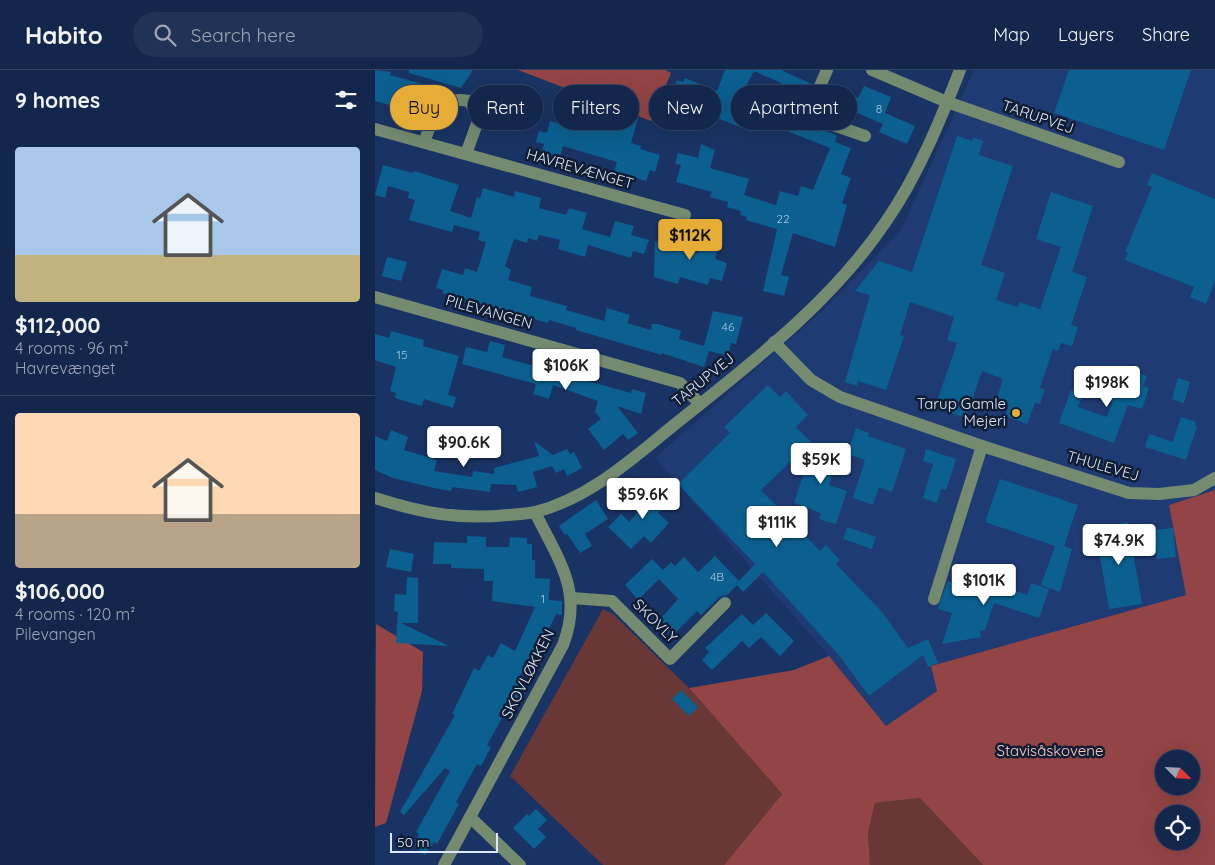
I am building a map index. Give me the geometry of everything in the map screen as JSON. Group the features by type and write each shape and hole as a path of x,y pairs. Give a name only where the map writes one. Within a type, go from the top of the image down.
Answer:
{"street":[{"path":"820,85 827,70"},
{"path":"872,70 947,102"},
{"name":"TARUPVEJ","path":"375,498 431,513 473,518 535,512 591,488 701,404 817,306 853,265 888,220 914,172 960,70"},
{"path":"424,142 440,106 453,98 469,101 479,118 466,154"},
{"name":"TARUPVEJ","path":"947,102 1119,162"},
{"name":"HAVREVÆNGET","path":"375,129 685,215"},
{"path":"848,130 865,136"},
{"name":"PILEVANGEN","path":"375,297 680,383 701,404"},
{"name":"THULEVEJ","path":"774,342 811,380 840,397 982,446 1129,493 1159,494 1194,490 1215,478"},
{"path":"934,599 982,446"},
{"name":"SKOVLØKKEN","path":"444,865 563,645 571,625 572,598 565,576 535,512"},
{"name":"SKOVLY","path":"572,598 612,601 670,659 725,603"},
{"path":"471,817 519,865"}],"shaded area":[{"path":"974,70 1215,70 1215,490 1169,505 1186,595 931,666 937,691 886,726 829,656 655,458 822,311 901,230"},
{"path":"603,609 613,614 689,688 782,794 724,865 603,865 510,776"},
{"path":"920,798 983,865 870,865 868,833 875,803"}],"green space":[{"path":"518,70 665,70 671,73 666,85 649,85 649,120 639,116 639,85 557,85"},
{"name":"Stavisåskovene","path":"1215,490 1215,865 983,865 920,798 875,803 868,833 870,865 724,865 782,794 689,688 794,670 829,656 886,726 937,691 931,666 1186,595 1169,505"},
{"path":"376,624 423,652 422,691 386,823 375,827"}],"building":[{"path":"375,70 391,72 390,75 426,85 390,85 390,105 375,101"},
{"path":"409,70 473,70 461,88 458,87 458,85 451,85 409,73"},
{"path":"725,70 781,70 812,84 780,85 781,83 754,71 747,85 731,85 731,124 721,120 721,85 719,85"},
{"path":"1069,70 1191,70 1164,150 1054,113"},
{"path":"685,78 702,85 675,85 677,80 683,82"},
{"path":"864,86 891,97 885,113 915,126 907,144 879,132 883,124 857,113 858,98"},
{"path":"550,121 553,122 553,130 635,130 631,143 641,146 640,149 660,155 655,172 650,170 646,181 614,171 617,162 563,146 560,157 542,151 544,144 536,142 539,131 547,133"},
{"path":"785,130 812,130 817,132 818,130 823,130 837,135 835,142 851,148 841,174 851,178 842,203 847,205 835,247 793,233 781,275 789,277 784,296 763,291 777,229 746,220 747,217 740,215 741,211 727,207 728,202 710,197 712,192 676,182 681,165 675,164 678,153 698,158 701,144 715,150 710,168 749,179 744,195 776,205 780,191 798,196 801,186 813,190 830,148"},
{"path":"957,136 972,141 973,137 983,141 979,155 1013,166 981,265 1005,273 996,300 1018,307 1019,302 1040,309 1061,247 1036,239 1051,192 1093,206 1072,272 1087,277 1071,325 1078,327 1072,346 1061,343 1058,351 1053,349 1040,388 1045,390 1040,404 1035,403 1027,424 1005,416 1009,405 996,401 1003,379 982,371 966,418 935,407 957,343 947,340 954,317 910,302 900,335 904,336 886,390 858,381 857,386 845,382 870,295 855,291 879,261 912,272"},
{"path":"383,165 413,173 414,171 459,185 450,211 471,218 477,197 480,198 483,188 514,197 515,191 541,198 539,208 566,215 569,208 587,213 582,229 610,237 615,221 634,226 631,235 649,240 644,254 633,251 631,258 588,245 585,257 558,249 560,240 539,235 537,241 528,238 527,243 514,239 505,266 511,270 508,280 532,287 530,296 567,306 566,310 604,321 607,308 630,315 627,323 651,330 652,324 658,324 681,331 679,339 704,346 713,311 743,317 736,344 731,343 728,356 709,351 704,367 662,353 662,355 576,330 576,328 549,320 548,323 442,293 444,290 436,288 442,269 463,275 465,268 477,272 486,242 478,240 480,232 454,225 452,232 409,220 415,200 408,198 409,192 388,186 385,198 375,195"},
{"path":"1152,173 1215,199 1215,281 1206,304 1190,297 1194,287 1125,260 1128,253 1125,252 1152,187 1147,185"},
{"path":"703,230 722,235 715,259 727,263 722,281 710,278 708,285 680,277 678,284 654,277 655,241 697,253"},
{"path":"387,257 407,262 401,281 382,276"},
{"path":"391,331 424,340 423,346 459,356 448,395 456,397 453,408 424,399 422,406 395,398 396,393 390,391 396,367 375,360 375,334 389,338"},
{"path":"490,341 505,345 502,357 556,372 556,374 580,381 581,379 631,393 632,389 646,393 641,414 617,406 638,433 628,440 623,434 604,450 588,429 601,419 595,412 598,401 553,385 549,399 533,394 536,384 462,364 466,347 487,352"},
{"path":"1124,368 1147,376 1143,386 1149,388 1142,409 1128,405 1114,443 1059,423 1071,390 1083,395 1078,407 1107,417"},
{"path":"1178,378 1190,382 1184,403 1172,399"},
{"path":"768,385 780,397 786,391 808,415 796,427 811,442 761,490 820,551 826,545 840,560 836,564 882,612 908,648 928,639 938,663 928,667 923,655 869,696 838,654 763,572 743,592 737,585 727,595 719,597 701,615 697,611 672,636 658,622 678,599 659,579 638,600 625,585 652,559 663,570 671,562 675,566 684,557 698,572 715,556 739,581 755,564 678,484 730,433 724,427"},
{"path":"1181,417 1196,422 1195,425 1197,426 1186,460 1145,447 1149,434 1173,442"},
{"path":"856,428 869,433 868,436 906,449 892,492 879,487 873,505 853,498 865,460 847,454"},
{"path":"391,430 408,437 404,450 437,460 434,471 472,477 473,471 494,474 494,468 539,456 534,441 553,455 567,449 570,454 574,452 582,468 567,476 564,469 556,473 552,466 533,472 537,487 518,492 516,485 491,484 490,492 452,487 451,491 434,488 393,478 375,470 375,436 387,441"},
{"path":"814,442 840,451 829,485 847,491 836,524 819,519 821,513 794,503"},
{"path":"926,449 956,459 946,490 941,489 937,503 923,498 933,464 923,461"},
{"path":"1000,479 1078,505 1064,546 1072,549 1060,592 1041,585 1055,546 985,522"},
{"path":"656,486 671,500 658,513 669,523 651,543 644,536 631,549 608,527 621,514 629,522 646,504 642,499 645,494"},
{"path":"596,500 608,519 585,534 592,546 580,553 559,526"},
{"path":"1128,522 1142,604 1109,609 1095,528"},
{"path":"847,527 876,537 872,549 843,539"},
{"path":"1173,528 1176,557 1157,559 1154,530"},
{"path":"467,536 486,537 486,547 509,547 510,537 527,538 527,544 532,544 532,560 535,560 535,578 550,579 549,600 562,601 562,615 556,614 542,644 538,642 517,681 525,685 516,701 509,697 498,716 502,718 487,745 491,747 481,766 477,764 456,802 459,804 437,844 434,842 425,855 415,845 419,834 416,832 450,771 445,768 404,815 400,812 455,715 452,714 474,668 479,671 488,655 493,658 501,643 515,651 535,607 492,601 493,581 484,581 484,569 451,568 451,564 433,564 434,542 467,543"},
{"path":"390,549 414,554 411,572 386,567"},
{"path":"966,574 1027,595 1031,583 1049,589 1039,618 994,603 985,630 980,631 981,637 942,644 952,613 938,609 939,605 948,581 962,585"},
{"path":"407,577 418,578 418,623 401,623 449,646 396,643 398,612 394,611 395,594 406,595"},
{"path":"766,613 794,641 780,656 761,637 749,648 742,641 712,670 702,660 709,652 705,648 742,614 753,625"},
{"path":"681,690 698,707 689,716 672,699"},
{"path":"536,809 547,820 538,829 546,837 534,849 513,828 527,814 529,816"}],"place":[{"name":"Tarup Gamle Mejeri","path":"1016,413"}]}
